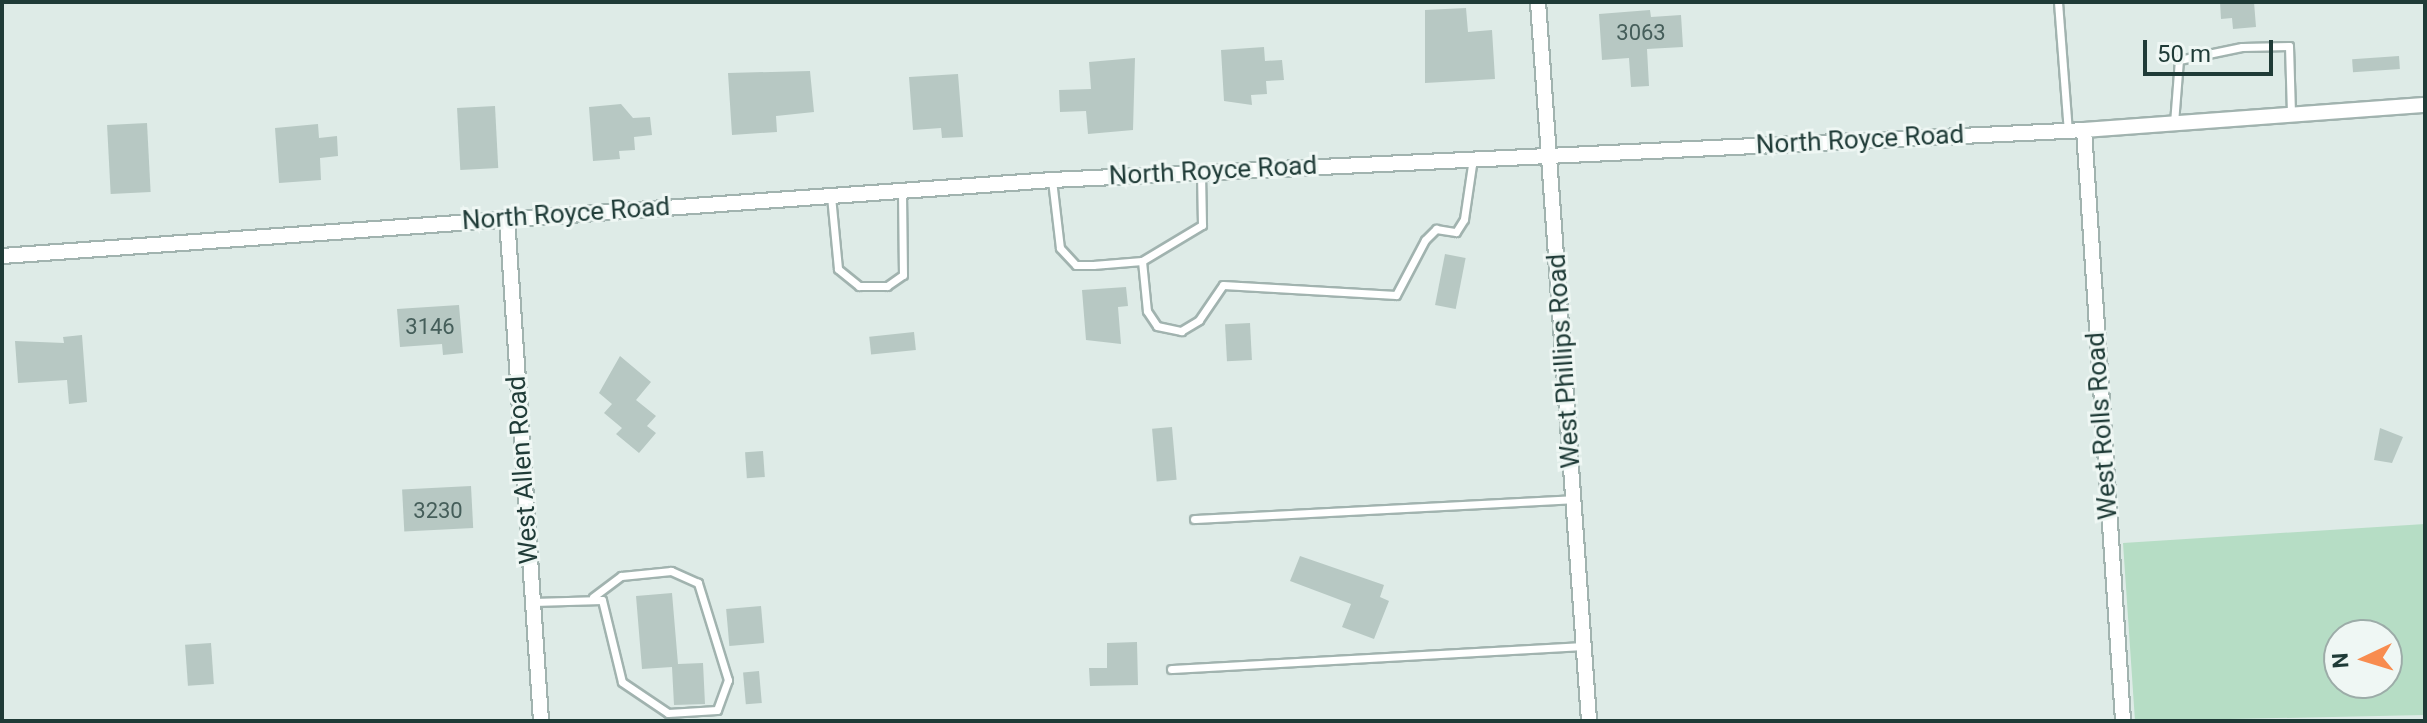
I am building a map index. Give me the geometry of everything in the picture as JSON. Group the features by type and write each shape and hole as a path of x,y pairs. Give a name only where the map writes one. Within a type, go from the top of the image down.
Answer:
{"street":[{"name":"West Phillips Road","path":"1538,2 1589,721"},
{"name":"North Royce Road","path":"2,256 1052,180 1474,156 2068,131 2425,105"},
{"name":"West Rolls Road","path":"2084,130 2123,721"},
{"name":"West Allen Road","path":"507,218 541,721"}],"lane":[{"path":"2058,2 2068,131"},
{"path":"2174,123 2179,60 2242,47 2289,46 2291,114"},
{"path":"1142,261 1147,311 1157,326 1181,331 1199,320 1223,285 1396,295 1425,240 1436,229 1456,232 1464,219 1474,156"},
{"path":"1052,180 1060,248 1076,265 1142,261 1202,225 1201,172"},
{"path":"831,196 838,269 859,286 887,286 903,275 902,191"},
{"path":"1194,519 1573,499"},
{"path":"533,602 593,597 621,576 671,571 698,583 728,680 717,710 668,713 622,682 608,609 593,597"},
{"path":"1171,669 1584,646"}],"green space":[{"path":"2425,524 2425,715 2135,721 2123,543"}],"building":[{"path":"2220,2 2254,2 2256,27 2233,29 2232,18 2221,19"},
{"path":"1466,8 1468,32 1492,30 1495,79 1425,83 1425,10"},
{"path":"1650,10 1651,17 1681,15 1683,47 1647,49 1649,86 1631,87 1629,58 1602,60 1599,14"},
{"path":"1264,47 1265,61 1282,60 1284,80 1266,81 1267,94 1251,95 1252,105 1224,101 1221,50"},
{"path":"2399,56 2400,69 2353,72 2352,59"},
{"path":"1135,58 1133,130 1088,134 1086,111 1060,112 1059,90 1091,89 1089,62"},
{"path":"810,71 814,112 776,116 777,132 732,135 728,73"},
{"path":"958,74 963,137 942,138 941,128 913,130 909,77"},
{"path":"621,104 633,118 650,117 652,135 634,137 635,150 619,151 620,159 593,161 589,107"},
{"path":"495,106 498,168 460,170 457,108"},
{"path":"147,123 151,192 111,194 107,125"},
{"path":"318,124 319,138 337,136 338,156 320,158 321,180 279,183 275,128"},
{"path":"1445,254 1466,258 1456,309 1435,305"},
{"path":"1126,287 1128,306 1118,307 1121,344 1086,340 1082,290"},
{"path":"459,305 463,353 443,355 442,344 400,347 397,309"},
{"path":"1250,323 1252,360 1227,361 1225,324"},
{"path":"914,332 916,350 871,355 869,337"},
{"path":"82,335 87,402 69,404 67,380 18,383 15,341 64,343 63,337"},
{"path":"620,356 651,382 636,400 656,416 647,426 656,433 639,453 616,434 622,428 604,413 612,404 599,393"},
{"path":"1172,427 1177,480 1157,482 1152,429"},
{"path":"2380,428 2403,437 2392,463 2374,460"},
{"path":"763,451 765,477 747,478 745,452"},
{"path":"471,486 473,528 404,532 402,490"},
{"path":"1300,556 1384,585 1380,597 1389,601 1374,639 1342,627 1351,604 1290,581"},
{"path":"672,593 678,664 703,663 705,704 674,705 672,667 642,669 636,596"},
{"path":"761,606 764,643 729,646 726,609"},
{"path":"1137,642 1138,685 1090,686 1089,668 1107,668 1107,643"},
{"path":"211,643 214,684 188,686 185,645"},
{"path":"759,671 762,703 746,704 743,672"}]}
